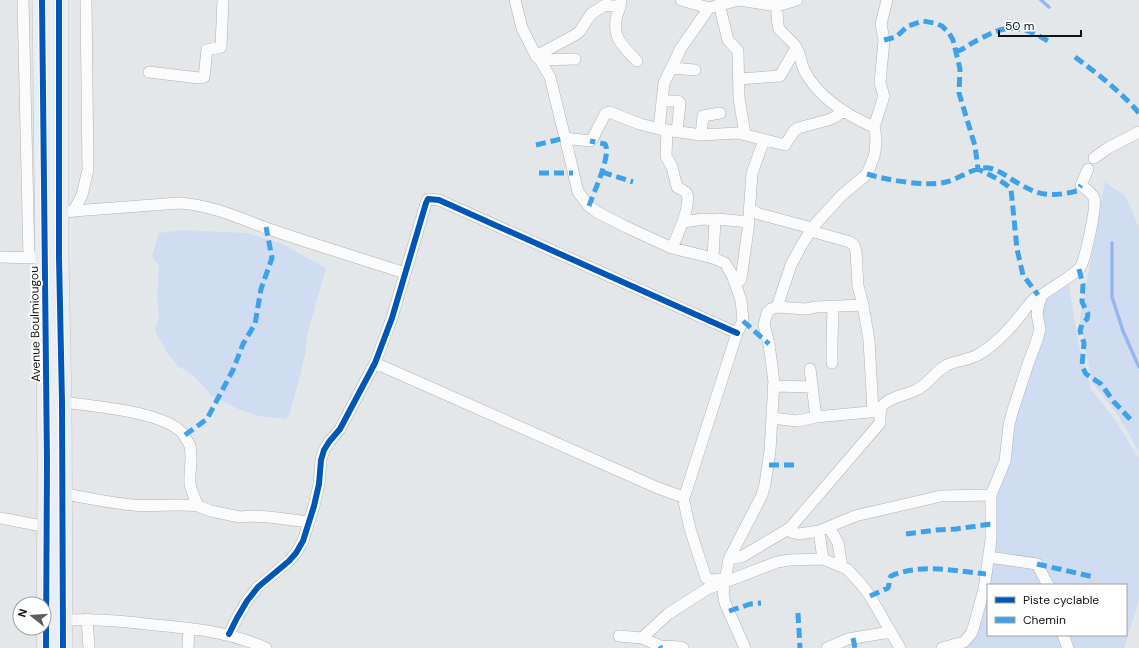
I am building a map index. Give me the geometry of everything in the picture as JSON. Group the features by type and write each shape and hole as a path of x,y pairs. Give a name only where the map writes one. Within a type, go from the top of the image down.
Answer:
{"highway":[{"name":"Avenue Boulmiougou","path":"42,0 44,258 46,314 46,648"},
{"name":"Avenue Boulmiougou","path":"59,0 66,212 44,258 62,402 64,648"}],"street":[{"path":"0,257 44,258 23,0"},
{"path":"66,212 82,195 88,170 86,0"},
{"path":"149,72 199,78 204,77 207,50 222,47 223,0"},
{"path":"515,0 522,28 550,77 578,192 589,206 597,212 624,226 672,248 713,258 725,263 736,285 741,300 743,321 737,333 685,495 683,497 690,529 706,578 709,580 725,581"},
{"path":"681,0 720,4 739,0 776,3 798,0"},
{"path":"776,307 791,265 811,229 841,196 867,174 875,153 876,138 874,127 884,96 880,83 884,40 882,24 887,0"},
{"path":"538,58 575,35 584,25 587,17 604,3 621,3 617,14 616,35 619,43 637,61"},
{"path":"776,3 779,28 796,48 805,70 813,82 826,97 843,111 854,119 874,127"},
{"path":"672,248 683,222 687,196 685,192 677,187 672,167 666,156 668,130 662,101 664,83 681,48 720,4"},
{"path":"720,4 728,40 738,51 739,98 745,134"},
{"path":"739,79 780,76 796,48"},
{"path":"538,58 575,59"},
{"path":"672,68 695,70"},
{"path":"662,101 678,101 680,103 668,130"},
{"path":"565,138 590,141 607,112 668,130 713,136 734,133 745,134 785,145 794,131 798,128 828,120 843,111"},
{"path":"701,135 703,116 720,113"},
{"path":"1094,158 1108,148 1139,132"},
{"path":"736,285 741,279 749,222 752,173 764,140"},
{"path":"772,418 792,421 877,411 884,404 916,390 947,365 974,356 1000,339 1012,327 1032,300 1038,295 1042,295 1079,269 1083,262 1090,231 1094,202 1092,195 1081,185 1088,169"},
{"path":"229,634 244,607 258,587 289,561 296,553 302,541 309,522 319,484 324,450 340,429 375,363 392,318 428,199 433,198 439,200 737,333"},
{"path":"66,212 179,203 193,204 220,210 266,228 406,273"},
{"path":"729,559 743,556 790,528 880,423 877,411 869,340 863,304 858,286 856,250 854,245 850,242 759,214 749,209"},
{"path":"683,222 703,219 749,222"},
{"path":"713,258 715,220"},
{"path":"942,648 964,642 971,634 984,588 992,540 991,495 1005,461 1009,425 1013,410 1028,364 1038,340 1040,329 1037,314 1042,295"},
{"path":"745,648 725,603 723,593 729,559 762,495 769,465 773,386 769,344 764,324 767,313 770,309 776,307 806,310 816,307 863,304"},
{"path":"832,363 833,306"},
{"path":"375,363 658,488 683,497"},
{"path":"810,369 816,417"},
{"path":"773,386 812,387"},
{"path":"62,402 104,407 138,414 161,420 180,429 185,435 190,446 190,482 198,506"},
{"path":"63,494 132,505 198,506 211,511 240,517 269,517 309,522"},
{"path":"790,528 792,532 799,534 824,529 855,516 941,496 991,495"},
{"path":"0,518 47,526"},
{"path":"823,559 824,529"},
{"path":"824,529 838,543 842,567"},
{"path":"989,557 1037,564 1047,584"},
{"path":"642,638 672,612 707,589 725,581 777,562 823,559 846,569 861,584 870,596 900,648"},
{"path":"64,620 87,619 189,628 229,634 266,648"},
{"path":"87,619 89,648"},
{"path":"188,648 189,628"},
{"path":"827,648 848,639 890,632"},
{"path":"619,636 642,638 660,646 680,646 683,648"},
{"path":"1063,636 1068,648"}],"shaded area":[{"path":"1105,182 1124,195 1132,210 1139,229 1139,452 1118,415 1092,382 1080,319"},
{"path":"182,230 246,233 280,243 326,268 307,335 306,350 301,372 290,412 286,419 259,416 238,409 211,395 194,376 178,366 168,354 155,331 159,316 157,295 159,266 152,256 159,233"},
{"path":"1068,280 1078,341 1091,389 1116,421 1139,459 1139,601 1124,648 1071,648 1068,636 1127,636 1127,584 1051,584 1040,561 995,551 997,493 1012,457 1011,440 1041,324 1045,297"},
{"path":"992,561 1035,569 1041,584 987,584 987,636 1063,636 1065,648 955,648 968,643"}],"waterway":[{"path":"1041,0 1049,7"},
{"path":"1112,243 1112,297 1123,331 1139,367"}],"marked path":[{"path":"884,40 896,37 908,26 923,21 942,26 949,33 953,40 960,69 959,93 975,146 978,169 1000,180 1011,189 1017,249 1023,275 1038,295"},
{"path":"956,52 998,31 1014,28 1031,32 1050,42"},
{"path":"1075,57 1109,84 1139,113"},
{"path":"536,145 565,138"},
{"path":"589,206 598,184 606,156 605,144 590,141"},
{"path":"867,174 906,182 928,184 946,182 978,169 989,168 1000,172 1028,189 1042,194 1058,194 1077,191 1081,185"},
{"path":"602,172 633,182"},
{"path":"539,173 573,173"},
{"path":"185,435 207,419 233,370 243,344 255,324 261,289 272,258 266,227"},
{"path":"1079,269 1083,285 1082,302 1088,314 1087,319 1082,324 1080,331 1084,343 1082,366 1086,374 1101,384 1114,402 1131,420"},
{"path":"743,321 769,344"},
{"path":"769,465 799,465"},
{"path":"906,534 991,524"},
{"path":"1037,564 1094,577"},
{"path":"870,596 888,588 891,576 902,572 938,569 986,574"},
{"path":"729,611 750,604 761,603"},
{"path":"798,613 800,648"},
{"path":"853,638 855,648"}],"cycle path":[{"path":"42,0 47,461 46,648"},
{"path":"59,0 59,257 62,402 63,648"},
{"path":"229,634 247,601 258,587 289,561 303,541 314,506 324,450 340,429 375,363 392,318 428,199 439,200 737,333"}]}
